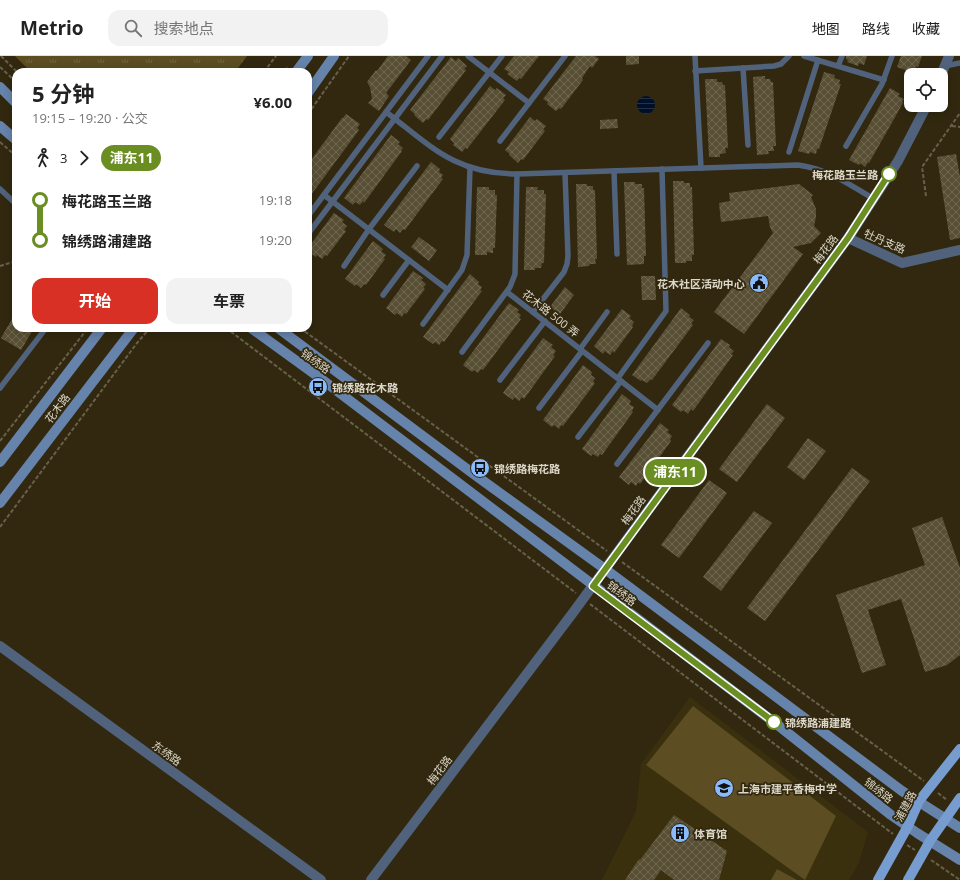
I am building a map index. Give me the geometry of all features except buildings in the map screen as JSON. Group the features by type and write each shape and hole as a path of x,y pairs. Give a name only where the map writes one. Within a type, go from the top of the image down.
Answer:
{"main road":[{"path":"299,68 308,56"},
{"path":"312,87 334,56"},
{"path":"0,87 12,99"},
{"path":"0,126 12,136"},
{"name":"花木路","path":"0,462 99,332"},
{"name":"花木路","path":"0,503 131,332"},
{"name":"锦绣路","path":"257,332 320,378 779,726 891,815 960,860"},
{"name":"锦绣路","path":"283,332 468,470 605,569 902,791 960,828"},
{"name":"浦建路","path":"878,880 908,826 919,801 960,749"},
{"path":"908,880 930,841 957,801"}],"street":[{"path":"944,68 949,56"},
{"name":"梅花路","path":"371,880 593,586 848,238 898,161 923,112"},
{"name":"牡丹支路","path":"848,238 902,263 960,250"},
{"name":"东绣路","path":"0,646 321,880"}],"lane":[{"path":"312,211 428,56"},
{"path":"312,229 442,56"},
{"path":"468,56 529,103"},
{"path":"439,137 502,56"},
{"path":"500,141 565,56"},
{"path":"695,56 701,168"},
{"path":"695,71 774,66 781,64 788,56"},
{"path":"804,56 884,80"},
{"path":"838,66 842,56"},
{"path":"846,146 884,80 892,56"},
{"path":"789,152 818,60"},
{"path":"948,69 960,63"},
{"path":"743,68 748,144"},
{"path":"386,112 434,149 470,168 494,173 566,173 786,165 809,167 832,175 874,199"},
{"path":"344,266 369,229 417,166"},
{"path":"423,324 462,270 468,255 470,168"},
{"path":"578,437 666,311 662,170"},
{"path":"614,171 617,254"},
{"path":"533,312 564,272 567,264 566,173"},
{"name":"花木路 500 弄","path":"517,174 515,274 507,292 658,410"},
{"path":"0,189 12,200"},
{"path":"324,195 448,290"},
{"path":"383,295 409,260"},
{"path":"462,352 507,292"},
{"path":"539,408 607,312"},
{"path":"500,380 545,321"},
{"path":"0,388 43,332"},
{"path":"617,464 708,343"}],"path":[{"path":"1,56 13,68"},
{"path":"267,68 276,56"},
{"path":"312,108 349,56"},
{"path":"0,67 12,78"},
{"path":"926,196 922,167 960,113"},
{"path":"952,126 960,127"},
{"path":"0,142 12,152"},
{"path":"0,266 12,262"},
{"path":"0,441 85,332"},
{"path":"0,527 147,332"},
{"path":"306,332 936,792 957,801"}],"shaded area":[{"name":"上海市建平香梅中学","path":"690,697 868,832 859,863 849,880 602,880 636,811 641,764"}],"green space":[{"path":"15,56 247,56 238,68 27,68"},
{"path":"693,706 836,816 805,880 646,765"},
{"path":"777,869 797,880 771,880"}],"water":[{"path":"646,96 652,99 655,105 652,111 646,114 640,111 637,105 640,99"}],"bus line":[{"name":"浦东11","path":"774,722 593,586 647,510 848,238 889,174"}],"place":[{"name":"梅花路玉兰路","path":"889,174"},
{"name":"花木社区活动中心","path":"759,283"},
{"name":"锦绣路花木路","path":"318,387"},
{"name":"锦绣路梅花路","path":"480,468"},
{"name":"锦绣路浦建路","path":"774,722"},
{"name":"上海市建平香梅中学","path":"724,788"},
{"name":"体育馆","path":"680,833"}]}
